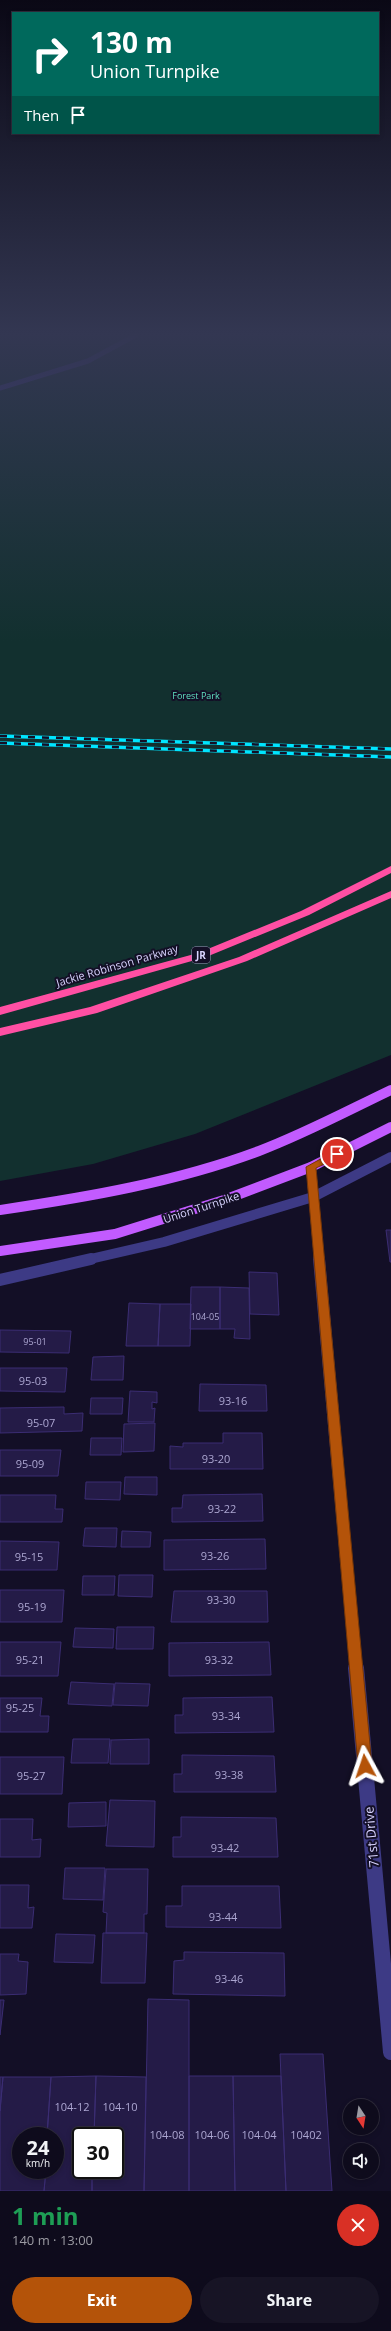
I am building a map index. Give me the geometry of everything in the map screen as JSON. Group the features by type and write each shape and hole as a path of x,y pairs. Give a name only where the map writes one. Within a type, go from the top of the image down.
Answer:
{"highway":[{"name":"Jackie Robinson Parkway","path":"0,1011 202,955 305,913 391,870"},
{"name":"JR","path":"0,1032 93,1010 243,959 391,894"}],"main road":[{"path":"0,1210 67,1201 160,1181 260,1151 391,1090"},
{"name":"Union Turnpike","path":"0,1251 115,1234 224,1200 311,1167 391,1127"}],"street":[{"name":"Union Turnpike","path":"0,1280 164,1242 313,1197 391,1157"},
{"name":"71st Drive","path":"311,1167 391,2052"}],"green space":[{"name":"Forest Park","path":"0,437 391,437 391,1055 195,1134 93,1164 0,1181"}],"building":[{"path":"386,1230 391,1230 391,1262 390,1262"},
{"path":"249,1272 277,1273 279,1315 250,1314"},
{"path":"191,1287 220,1287 220,1329 190,1329"},
{"path":"220,1287 249,1288 250,1339 234,1338 235,1329 220,1329"},
{"path":"129,1303 160,1304 158,1346 126,1346"},
{"path":"160,1304 191,1304 190,1346 158,1346"},
{"path":"0,1330 71,1331 69,1353 0,1352"},
{"path":"124,1356 123,1380 91,1380 93,1357"},
{"path":"0,1368 67,1368 65,1392 0,1391"},
{"path":"200,1384 266,1385 267,1411 199,1411"},
{"path":"130,1391 157,1392 157,1403 152,1402 152,1409 155,1408 154,1422 128,1422"},
{"path":"91,1398 123,1398 122,1414 90,1414"},
{"path":"64,1407 64,1414 83,1413 82,1431 0,1433 0,1408"},
{"path":"155,1423 154,1451 123,1452 124,1424"},
{"path":"223,1433 262,1433 263,1469 170,1469 170,1446 183,1447 183,1443 223,1443"},
{"path":"91,1438 122,1438 121,1455 90,1455"},
{"path":"0,1450 61,1450 58,1476 0,1476"},
{"path":"125,1477 157,1477 157,1495 124,1494"},
{"path":"86,1482 121,1482 120,1500 85,1499"},
{"path":"262,1494 263,1521 172,1522 172,1508 182,1508 183,1495"},
{"path":"0,1495 56,1495 55,1509 63,1509 62,1522 0,1522"},
{"path":"85,1528 117,1528 116,1547 83,1546"},
{"path":"122,1531 151,1532 150,1547 121,1547"},
{"path":"265,1539 266,1569 164,1570 164,1540"},
{"path":"0,1541 59,1542 57,1570 0,1570"},
{"path":"119,1575 153,1575 152,1597 118,1596"},
{"path":"83,1576 115,1576 114,1595 82,1595"},
{"path":"0,1590 64,1590 62,1622 0,1622"},
{"path":"174,1591 267,1591 268,1622 171,1622"},
{"path":"117,1627 154,1627 153,1649 116,1649"},
{"path":"75,1628 114,1629 113,1648 73,1647"},
{"path":"0,1642 61,1642 58,1676 0,1676"},
{"path":"269,1642 271,1675 169,1676 169,1643"},
{"path":"71,1682 114,1684 112,1706 68,1704"},
{"path":"115,1683 150,1684 148,1706 113,1705"},
{"path":"272,1697 274,1732 175,1733 175,1715 183,1715 183,1698"},
{"path":"0,1698 42,1698 40,1716 49,1716 48,1732 0,1732"},
{"path":"73,1739 110,1739 108,1763 71,1763"},
{"path":"149,1739 149,1764 110,1764 111,1740"},
{"path":"182,1755 274,1756 276,1792 174,1792 174,1774 182,1774"},
{"path":"0,1757 64,1757 62,1794 0,1794"},
{"path":"110,1800 155,1801 154,1847 106,1846"},
{"path":"106,1802 106,1826 68,1827 69,1803"},
{"path":"181,1817 276,1818 278,1857 173,1857 173,1837 181,1837"},
{"path":"0,1819 33,1819 32,1840 41,1839 40,1857 0,1857"},
{"path":"65,1868 105,1868 103,1900 63,1899"},
{"path":"106,1869 148,1869 147,1914 144,1914 144,1933 106,1933 107,1913 103,1912"},
{"path":"0,1885 29,1885 28,1908 34,1907 32,1928 0,1928"},
{"path":"182,1886 279,1886 281,1928 166,1927 166,1906 182,1906"},
{"path":"103,1933 147,1933 145,1983 101,1983"},
{"path":"56,1934 95,1935 93,1963 54,1962"},
{"path":"184,1952 284,1953 285,1996 173,1994 174,1961 184,1960"},
{"path":"0,1954 19,1954 18,1961 28,1962 26,1994 0,1995"},
{"path":"148,1999 189,2000 189,2191 144,2191"},
{"path":"0,2000 4,2000 0,2035"},
{"path":"280,2054 323,2054 332,2191 286,2191"},
{"path":"96,2076 146,2077 144,2191 92,2191 92,2179 124,2179 124,2127 94,2127"},
{"path":"96,2076 94,2127 72,2127 72,2179 92,2179 92,2191 44,2191 45,2179 64,2179 64,2127 48,2127 51,2077"},
{"path":"189,2076 233,2076 235,2191 189,2191"},
{"path":"233,2076 281,2076 286,2191 235,2191"},
{"path":"0,2077 3,2077 0,2111"},
{"path":"3,2077 51,2077 48,2127 12,2127 12,2179 45,2179 44,2191 0,2191 0,2111"}],"railway":[{"path":"0,736 391,749"},
{"path":"0,743 391,757"}],"route":[{"path":"337,1154 311,1167 315,1228 365,1766"}]}
